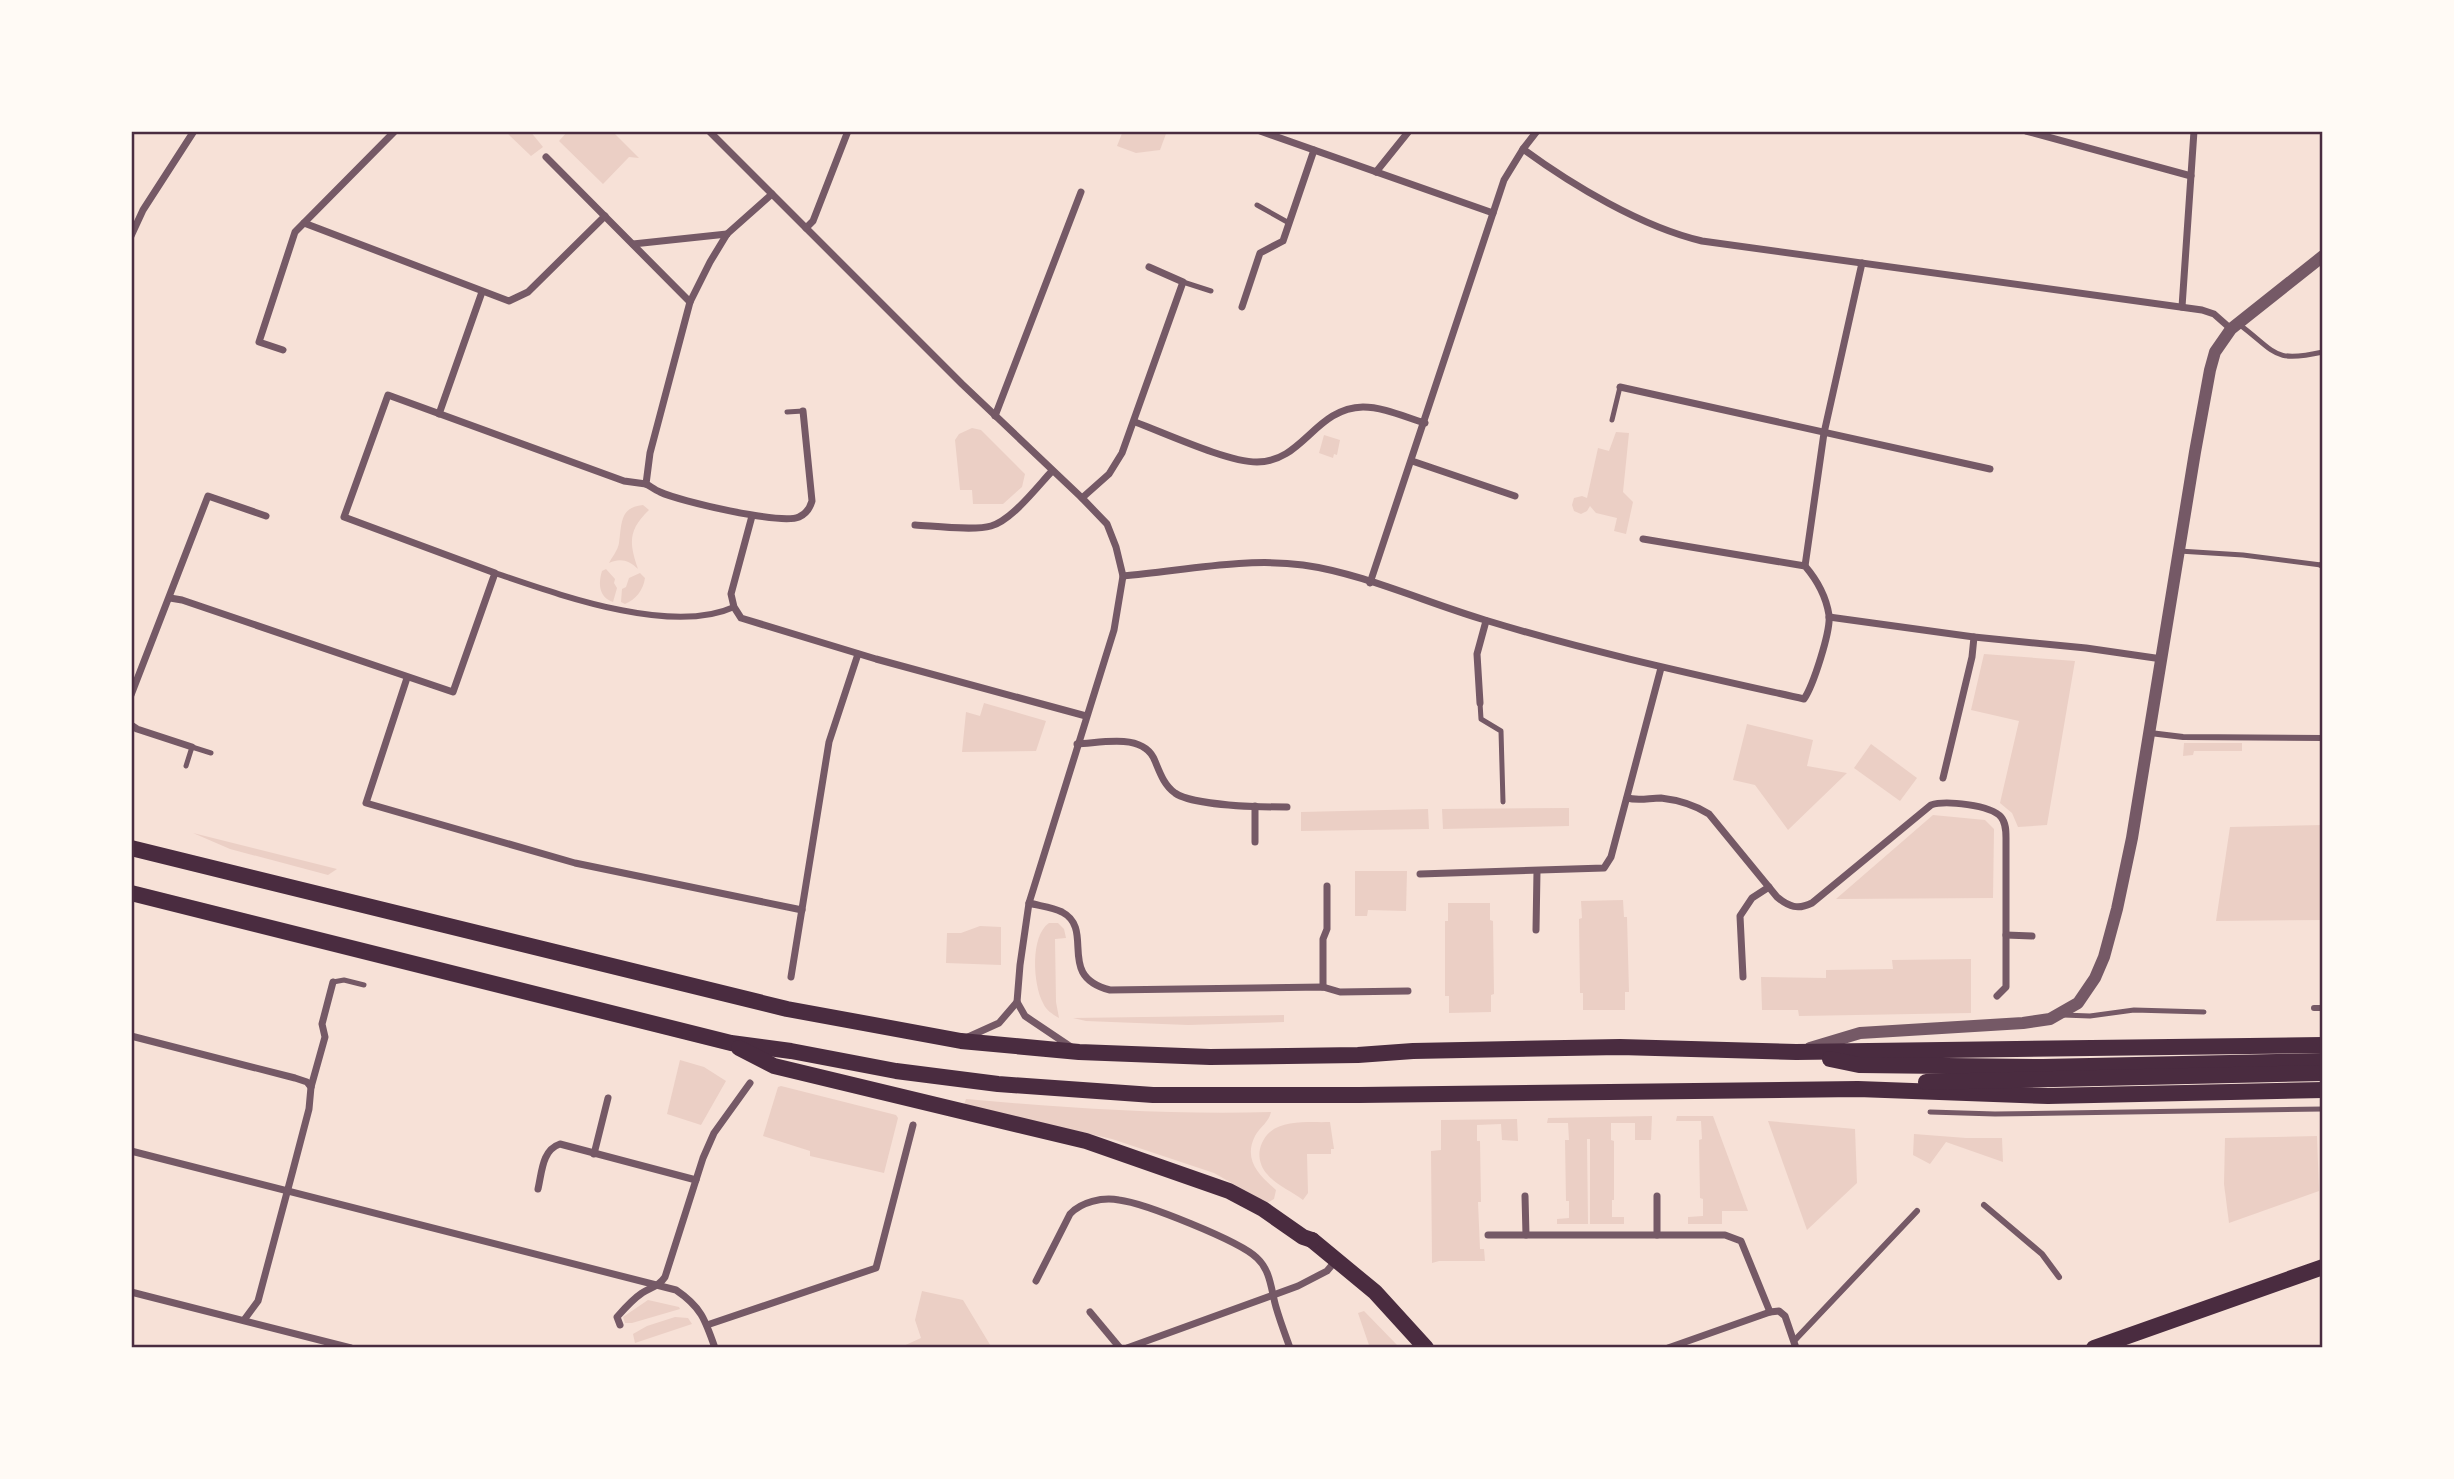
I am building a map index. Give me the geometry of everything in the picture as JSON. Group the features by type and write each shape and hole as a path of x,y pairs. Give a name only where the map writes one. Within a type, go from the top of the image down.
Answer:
{"main road":[{"path":"131,848 754,1002 961,1041 1079,1052 1264,1056 1620,1047 1796,1052 2043,1065 2323,1073"},
{"path":"131,894 731,1043 896,1071 999,1084 1153,1095 1359,1096 1858,1089 2048,1096 2323,1090"},
{"path":"731,1043 774,1066 1086,1142 1229,1191 1264,1209 1337,1259 1375,1292 1426,1348"},
{"path":"1858,1089 1937,1081 2043,1065 2323,1045"},
{"path":"2043,1065 2323,1061"},
{"path":"2101,1347 2323,1267"}],"street":[{"path":"131,236 143,210 194,131"},
{"path":"283,350 259,342 295,232 395,131"},
{"path":"709,131 995,416 1082,498 1107,524 1116,547 1123,576 1114,630 1030,903 1017,1002 999,1023 961,1041"},
{"path":"806,228 813,221 849,131"},
{"path":"1260,131 1493,213"},
{"path":"1376,172 1409,131"},
{"path":"1370,583 1504,180 1537,131"},
{"path":"2026,131 2191,177"},
{"path":"2182,307 2194,131"},
{"path":"1523,149 1592,194 1677,235 1702,241 2182,307 2214,314 2235,326"},
{"path":"1242,307 1261,253 1283,241 1314,150"},
{"path":"546,157 690,302"},
{"path":"995,416 1082,192"},
{"path":"646,484 650,453 690,302 727,234 772,194"},
{"path":"304,223 509,301 528,292 605,216"},
{"path":"633,244 727,234"},
{"path":"1796,1052 1860,1033 2042,1021 2060,1015 2078,1003 2095,978 2104,957 2117,909 2150,733 2210,370 2221,341 2235,326 2323,256"},
{"path":"1805,566 1824,433 1861,263"},
{"path":"1082,498 1109,474 1122,453 1183,282 1149,267"},
{"path":"439,414 482,292"},
{"path":"1620,387 1990,469"},
{"path":"734,607 720,613 671,616 625,612 495,573 344,517 388,395 624,481 646,484 662,493 752,516 792,519 805,513 812,501 803,411"},
{"path":"1135,422 1237,460 1258,462 1277,459 1292,451 1330,416 1350,409 1378,409 1425,424"},
{"path":"1412,461 1515,496"},
{"path":"915,525 982,528 994,526 1014,510 1052,471"},
{"path":"131,695 208,496 266,516"},
{"path":"752,516 731,594 734,607 741,618 858,654 1086,716"},
{"path":"1123,576 1262,563 1303,565 1370,583 1486,621 1661,668 1804,699 1812,688 1829,617 1818,581 1805,566 1643,539"},
{"path":"170,598 453,692 495,573"},
{"path":"1829,617 2162,659"},
{"path":"1480,703 1477,654 1486,621"},
{"path":"1943,778 1972,657 1974,637"},
{"path":"791,977 830,742 858,654"},
{"path":"1420,874 1604,868 1611,857 1661,668"},
{"path":"407,678 366,803 575,863 802,911"},
{"path":"131,725 192,747"},
{"path":"2150,733 2183,737 2323,738"},
{"path":"1077,744 1138,743 1146,747 1154,757 1163,779 1177,794 1196,800 1287,807"},
{"path":"1627,798 1640,801 1659,798 1695,805 1718,823 1769,887 1785,904 1794,908 1812,903 1931,805 1950,803 1989,809 2003,818 2006,838 2007,987 1997,996"},
{"path":"1255,806 1255,842"},
{"path":"1536,929 1537,871"},
{"path":"1323,987 1327,886"},
{"path":"1743,977 1740,916 1752,898 1769,887"},
{"path":"1030,903 1064,913 1071,920 1076,929 1079,964 1089,981 1097,987 1110,990 1323,987 1340,992 1408,991"},
{"path":"2006,935 2032,936"},
{"path":"244,1320 258,1301 309,1109 311,1087 325,1037 322,1024 333,982"},
{"path":"1017,1002 1025,1016 1079,1052"},
{"path":"2314,1008 2323,1008"},
{"path":"131,1036 295,1078 307,1082 311,1087"},
{"path":"620,1325 617,1317 641,1294 659,1285 665,1277 714,1133 750,1083"},
{"path":"594,1154 608,1098"},
{"path":"707,1325 876,1268 913,1125"},
{"path":"538,1189 546,1155 551,1147 560,1144 696,1180"},
{"path":"131,1151 676,1290 696,1305 715,1348"},
{"path":"1525,1196 1525,1235"},
{"path":"1657,1196 1657,1235"},
{"path":"1037,1281 1070,1214 1078,1205 1118,1199 1197,1227 1232,1242 1258,1258 1268,1274 1290,1348"},
{"path":"1984,1205 2042,1254 2059,1277"},
{"path":"1668,1348 1779,1311 1785,1316 1795,1344 1917,1211"},
{"path":"1488,1235 1725,1235 1741,1241 1770,1312"},
{"path":"1127,1348 1273,1296 1327,1271 1337,1259"},
{"path":"131,1292 351,1348"},
{"path":"1090,1312 1120,1348"}],"lane":[{"path":"1257,205 1289,223"},
{"path":"1183,282 1211,291"},
{"path":"2235,326 2256,338 2273,353 2292,359 2323,352"},
{"path":"1612,420 1620,387"},
{"path":"787,412 803,411"},
{"path":"2179,551 2243,555 2322,565"},
{"path":"1480,703 1480,719 1501,731 1503,802"},
{"path":"186,766 192,747 211,753"},
{"path":"333,982 344,980 364,985"},
{"path":"2060,1015 2090,1016 2134,1010 2204,1012"},
{"path":"1930,1111 1995,1114 2323,1110"}],"shaded area":[{"path":"505,131 530,131 543,147 531,156"},
{"path":"568,131 612,131 639,158 629,157 603,184 559,141"},
{"path":"1123,131 1167,131 1160,150 1136,153 1117,146"},
{"path":"972,428 981,430 1025,474 1022,487 1003,504 973,504 972,490 960,490 955,440 959,434"},
{"path":"1616,432 1629,433 1623,492 1633,502 1626,534 1614,531 1617,518 1596,513 1590,506 1581,514 1574,511 1572,505 1574,498 1587,498 1598,448 1609,451"},
{"path":"1324,435 1340,440 1337,455 1334,454 1333,458 1319,453"},
{"path":"643,505 649,510 637,524 632,537 638,569 624,561 609,563 618,546 623,518 630,509"},
{"path":"606,569 615,579 617,588 613,602 605,597 601,590 602,571"},
{"path":"640,573 645,578 641,591 629,602 621,602 622,589 626,587 629,578"},
{"path":"1984,654 2075,661 2047,825 2018,827 2012,813 2000,803 2019,721 1971,710"},
{"path":"984,703 1046,721 1036,751 962,752 966,712 980,716"},
{"path":"1747,724 1813,740 1807,766 1847,773 1788,830 1755,785 1733,780"},
{"path":"2184,743 2242,743 2242,751 2194,751 2193,755 2183,756"},
{"path":"1871,744 1917,778 1900,801 1854,768"},
{"path":"1569,808 1569,826 1443,829 1442,809"},
{"path":"1428,809 1429,829 1301,831 1301,812"},
{"path":"1933,815 1985,820 1994,829 1993,898 1836,899"},
{"path":"2323,825 2323,920 2216,921 2230,827"},
{"path":"193,833 337,869 328,875 230,849"},
{"path":"1355,871 1407,871 1406,911 1368,910 1367,916 1355,916"},
{"path":"1623,900 1624,917 1627,917 1629,992 1625,992 1625,1010 1583,1010 1583,993 1580,993 1581,901"},
{"path":"1448,903 1490,903 1490,920 1493,921 1494,994 1491,995 1491,1012 1449,1013 1449,996 1445,996 1445,921 1448,921"},
{"path":"1049,923 1058,923 1064,929 1066,938 1055,939 1056,1002 1059,1018 1044,1005 1035,973 1039,938"},
{"path":"980,926 1001,927 1001,965 946,963 947,933 961,933"},
{"path":"1971,959 1971,1013 1799,1016 1798,1010 1762,1010 1761,977 1826,978 1826,970 1893,969 1892,960"},
{"path":"1284,1015 1284,1022 1188,1025 1086,1021 1073,1018"},
{"path":"680,1060 704,1067 726,1081 701,1125 667,1114"},
{"path":"778,1087 896,1115 898,1118 884,1173 810,1156 810,1151 763,1136"},
{"path":"966,1099 1119,1110 1271,1112 1255,1136 1251,1152 1259,1173 1276,1190 1274,1199 1267,1203 1214,1173 1112,1139 964,1105"},
{"path":"1652,1116 1651,1140 1635,1140 1635,1123 1611,1123 1611,1140 1614,1141 1612,1217 1624,1217 1624,1224 1590,1224 1590,1139 1587,1139 1588,1224 1557,1224 1557,1219 1569,1218 1569,1201 1566,1201 1565,1140 1569,1140 1568,1123 1547,1123 1548,1118"},
{"path":"1677,1116 1713,1116 1748,1211 1722,1211 1722,1224 1688,1224 1688,1217 1703,1216 1703,1199 1700,1198 1701,1121 1676,1121"},
{"path":"1517,1119 1518,1141 1502,1140 1501,1124 1477,1125 1477,1141 1480,1141 1480,1249 1484,1249 1485,1261 1432,1263 1431,1151 1441,1150 1441,1120"},
{"path":"1768,1121 1855,1129 1857,1183 1807,1230"},
{"path":"1330,1122 1334,1149 1331,1149 1331,1154 1307,1154 1308,1193 1303,1200 1265,1172 1260,1159 1260,1149 1264,1139 1279,1127"},
{"path":"1914,1134 2002,1138 2003,1162 1946,1142 1930,1164 1913,1155"},
{"path":"2317,1136 2319,1191 2229,1223 2224,1184 2225,1138"},
{"path":"922,1291 963,1300 992,1348 899,1348 921,1338 915,1320"},
{"path":"648,1300 680,1309 625,1323 623,1317"},
{"path":"1364,1311 1399,1348 1370,1348 1358,1313"},
{"path":"675,1317 688,1318 692,1324 635,1343 633,1334 647,1326"}]}
